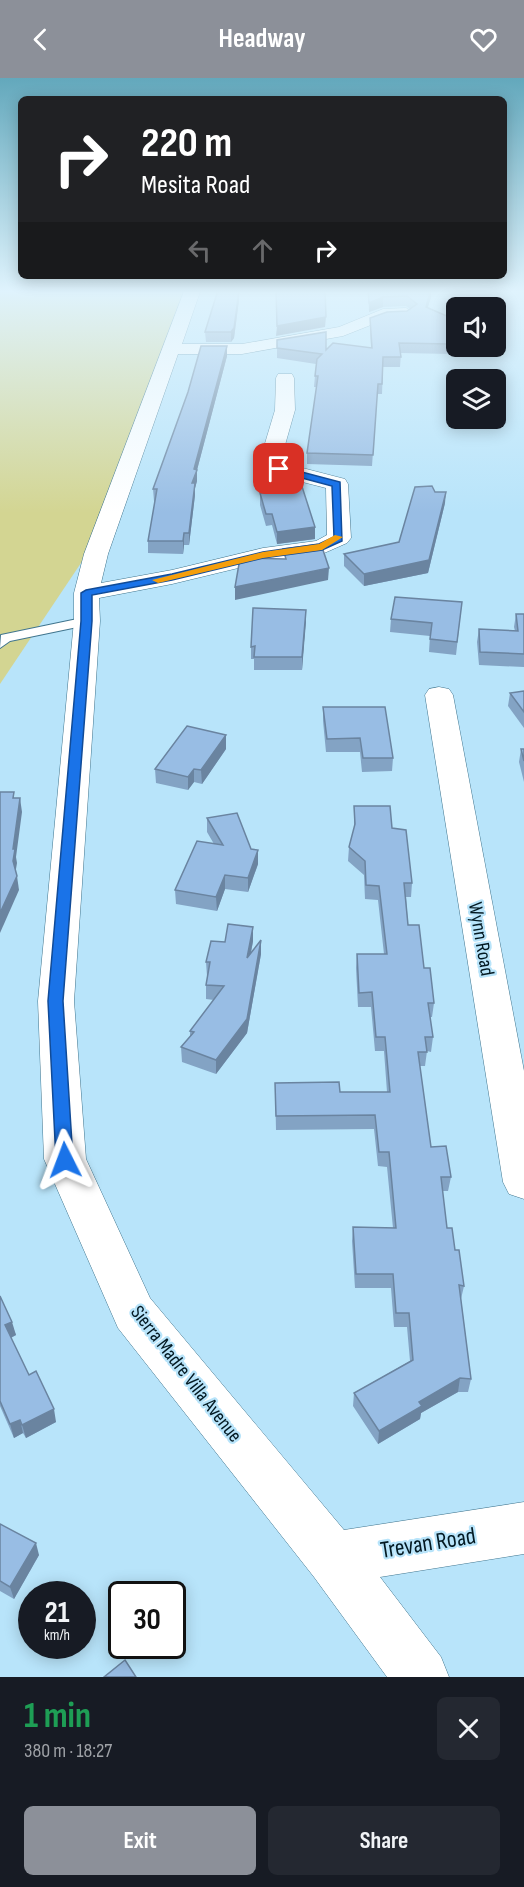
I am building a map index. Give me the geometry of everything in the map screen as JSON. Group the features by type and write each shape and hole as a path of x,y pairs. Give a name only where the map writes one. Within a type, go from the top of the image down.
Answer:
{"street":[{"name":"Sierra Madre Villa Avenue","path":"165,364 96,554 87,607 56,1001 65,1160 134,1313 333,1558 421,1677"},
{"path":"87,607 172,577 263,555 322,547 339,538 337,484 279,469 270,460 285,410 285,378"},
{"name":"Wynn Road","path":"439,695 524,1182"},
{"name":"Trevan Road","path":"333,1558 524,1528"}],"lane":[{"path":"0,644 6,638 87,607"}],"green space":[{"path":"0,364 157,364 83,560 0,684"}],"building":[{"path":"196,364 222,364 194,469 197,470 192,483 195,483 189,533 184,533 183,541 148,541 157,489 153,489"},
{"path":"316,364 383,364 382,384 378,384 373,455 307,453 318,376 315,376"},
{"path":"284,468 297,471 315,527 277,532 272,514 266,514 260,493 278,492"},
{"path":"432,486 435,492 446,492 429,560 364,574 344,554 399,542 415,487"},
{"path":"321,544 329,568 235,587 240,558 286,559 283,549"},
{"path":"395,597 462,602 457,642 430,639 432,623 391,619"},
{"path":"253,608 306,610 302,657 254,657 255,646 251,647"},
{"path":"516,614 524,614 524,654 480,652 479,629 518,631"},
{"path":"524,691 524,712 510,693"},
{"path":"323,707 385,707 393,758 363,758 360,738 327,739"},
{"path":"187,726 226,735 201,770 194,769 188,777 155,769"},
{"path":"0,792 14,792 13,798 20,798 13,849 15,849 13,861 17,876 0,913"},
{"path":"354,806 390,806 392,828 406,830 412,883 404,883 408,925 419,925 424,968 430,968 434,1003 428,1003 433,1037 425,1037 427,1052 418,1052 431,1147 446,1146 451,1177 441,1177 447,1228 452,1228 455,1250 459,1250 464,1286 459,1285 471,1379 460,1378 419,1402 422,1406 379,1431 354,1393 413,1360 409,1313 396,1313 393,1274 356,1274 353,1227 396,1228 389,1152 379,1152 375,1115 276,1116 275,1083 339,1082 340,1092 390,1092 385,1037 376,1037 372,992 359,993 357,954 387,954 379,886 366,885 365,861 349,847 355,824"},
{"path":"237,813 251,849 258,850 248,878 225,875 216,897 175,890 197,841 223,845 207,818"},
{"path":"228,924 253,927 247,958 261,940 247,1019 216,1060 181,1047 194,1032 190,1031 224,986 206,985 210,962 206,962 211,941 225,942"},
{"path":"0,1296 12,1322 5,1325 29,1375 36,1371 54,1409 22,1425 20,1420 10,1424 0,1401"},
{"path":"0,1524 36,1543 10,1587 0,1581"},
{"path":"125,1660 136,1677 104,1677"}],"slow traffic":[{"path":"158,580 263,555 322,547 339,537"}],"route":[{"path":"65,1160 56,1001 87,621 86,593 172,577 263,555 322,547 339,538 337,484 279,469"}]}
